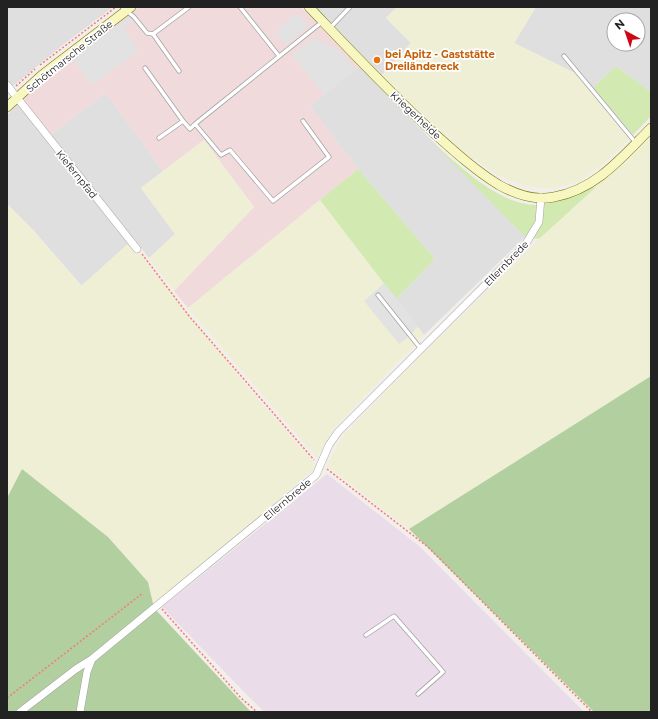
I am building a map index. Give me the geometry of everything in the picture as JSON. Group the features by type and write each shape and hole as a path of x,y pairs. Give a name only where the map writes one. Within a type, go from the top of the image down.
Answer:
{"street":[{"name":"Kriegerheide","path":"309,7 407,108 474,167 509,190 529,196 552,197 564,195 588,185 610,168 651,128"},
{"name":"Schötmarsche Straße","path":"7,107 42,76 127,8"},
{"name":"Kiefernpfad","path":"7,85 138,249"},
{"name":"Ellernbrede","path":"20,712 76,669 92,659 316,475 322,465 329,445 338,432 525,245 539,222 541,197"},
{"path":"80,712 87,672 92,659"}],"lane":[{"path":"153,34 189,7"},
{"path":"240,7 279,56"},
{"path":"330,29 350,7"},
{"path":"127,8 146,32 153,34 179,71"},
{"path":"145,68 190,129 323,22"},
{"path":"564,56 636,143"},
{"path":"159,138 183,120"},
{"path":"195,124 221,155 230,150 273,201 329,157 303,121"},
{"path":"378,295 421,349"},
{"path":"366,635 394,616 442,672 418,694"}],"path":[{"path":"138,249 189,316 279,422 314,460 428,547 592,712"},
{"path":"7,698 143,593"},
{"path":"158,605 241,698 257,712"}],"shaded area":[{"path":"7,7 113,7 64,44 13,86 7,79"},
{"path":"139,7 301,7 360,66 310,106 358,169 188,308 174,291 254,207 204,140 163,171 106,93 50,135 21,100 74,55"},
{"path":"315,7 397,7 386,18 411,43 381,76"},
{"path":"536,7 651,7 651,92 616,66 593,88 575,73 514,43"},
{"path":"297,13 309,26 286,45 275,32"},
{"path":"129,17 133,22 124,29 139,50 92,85 72,59"},
{"path":"314,38 340,51 356,69 324,95 292,55"},
{"path":"360,66 525,237 424,335 396,299 435,259 358,169 310,106"},
{"path":"106,93 163,171 141,188 175,234 149,258 134,239 82,286 34,231 7,204 7,115 18,104 58,153 50,135"},
{"path":"384,283 418,326 410,336 399,344 364,301"},
{"path":"327,474 419,546 584,712 265,712 162,607"}],"green space":[{"path":"397,7 536,7 514,43 575,73 629,139 601,166 578,182 552,188 538,188 524,186 498,175 466,154 381,76 411,43 386,18"},
{"path":"616,66 651,92 651,116 633,135 593,88"},
{"path":"651,132 651,376 409,529 327,466 342,437 396,381 539,239"},
{"path":"204,140 254,207 174,291 149,258 175,234 141,188"},
{"path":"433,143 467,172 493,191 520,203 542,205 565,199 596,187 539,239 525,237"},
{"path":"358,169 435,259 396,299 320,200"},
{"path":"320,200 424,335 334,428 317,458 188,308"},
{"path":"7,204 34,231 81,286 130,242 253,393 317,466 154,608 148,582 108,537 22,469 7,498"},
{"path":"651,376 651,712 594,712 409,529"},
{"path":"22,469 108,537 148,582 154,608 251,712 7,712 7,498"}],"place":[{"name":"bei Apitz - Gaststätte Dreiländereck","path":"377,60"}]}
